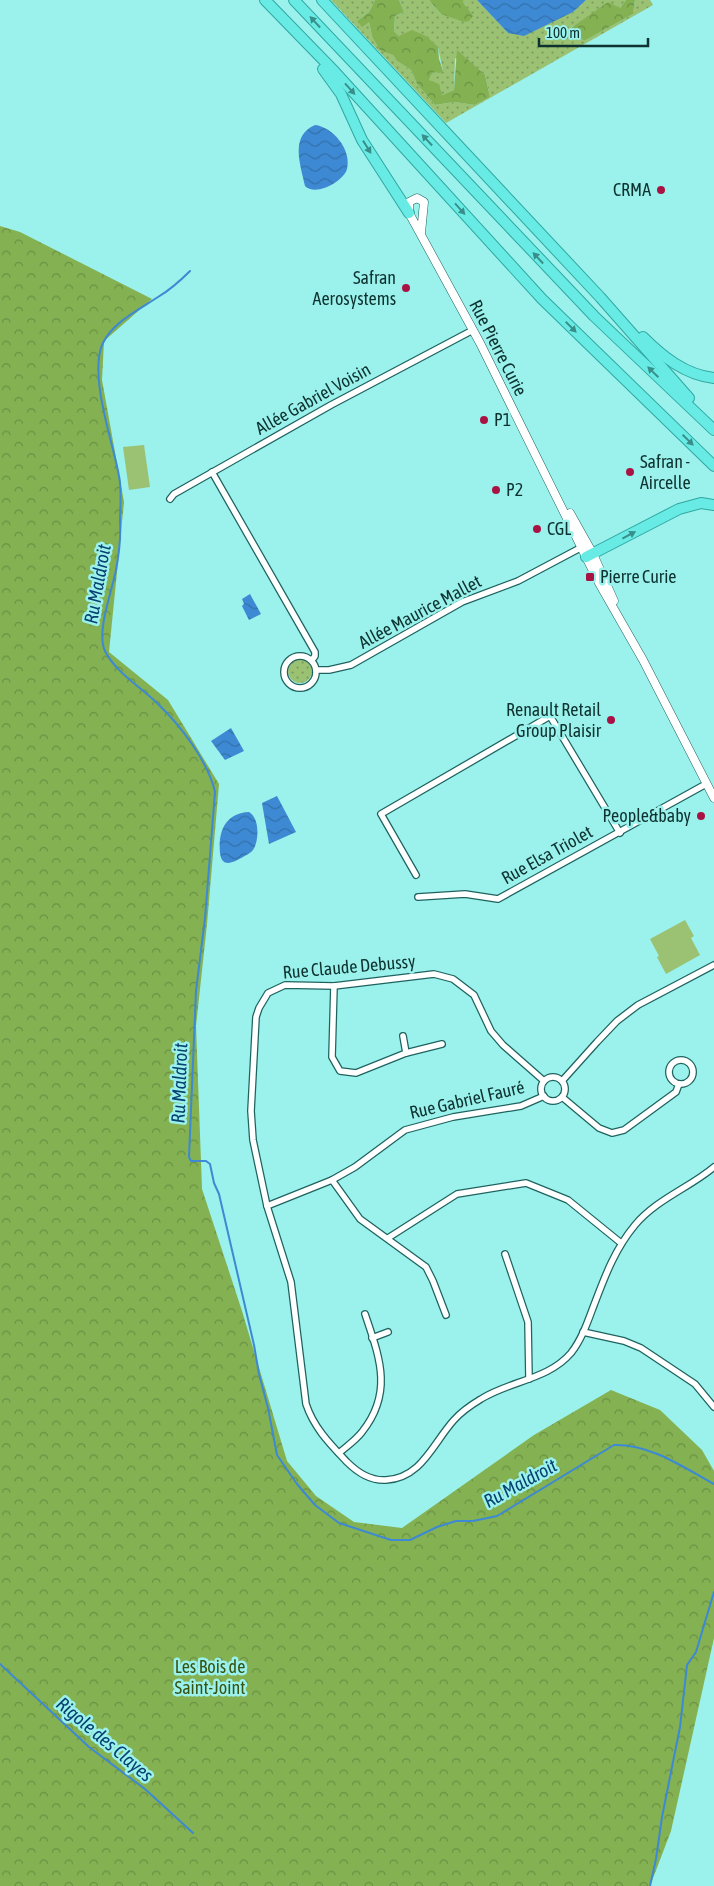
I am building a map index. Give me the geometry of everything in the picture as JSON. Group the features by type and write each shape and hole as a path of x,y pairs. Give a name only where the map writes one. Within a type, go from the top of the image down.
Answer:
{"highway":[{"path":"266,0 542,298 714,466"},
{"path":"294,0 594,316 714,430"},
{"path":"323,1 600,297 694,404 714,423"},
{"path":"308,45 313,58 329,75 341,94 362,140 409,213"},
{"path":"600,297 668,360 683,369 714,378"},
{"path":"587,551 679,509 700,503 714,505"}],"street":[{"path":"409,213 409,202 413,199 417,198 424,202 421,233"},
{"name":"Rue Pierre Curie","path":"409,213 473,330 587,551 599,583 623,623 714,798"},
{"name":"Allée Gabriel Voisin","path":"170,499 174,494 331,405 473,330"},
{"path":"212,472 315,652 312,660"},
{"name":"Allée Maurice Mallet","path":"316,670 329,670 350,665 462,602 518,581 587,551"},
{"path":"303,656 312,660 316,670 314,680 306,686 297,687 286,679 285,668 291,658 303,656"},
{"path":"416,875 381,814 550,716 620,832"},
{"name":"Rue Elsa Triolet","path":"418,897 465,894 498,899 706,784"},
{"path":"562,1082 610,1028 638,1005 714,965"},
{"name":"Rue Claude Debussy","path":"544,1081 503,1045 491,1030 474,995 453,979 434,974 334,986 285,985 268,993 258,1008 252,1111 253,1140 267,1206 291,1282 306,1404 311,1419 319,1431 357,1472 378,1480 398,1479 408,1475 418,1468 446,1429 461,1412 484,1397 556,1367 570,1353 583,1332 608,1267 621,1242 658,1203 713,1170"},
{"path":"334,986 332,1057 340,1070 356,1073 406,1053 442,1044"},
{"path":"403,1036 406,1053"},
{"path":"684,1060 690,1064 693,1072 690,1080 679,1084 670,1077 669,1070 670,1066 676,1061 684,1060"},
{"path":"551,1077 562,1082 565,1091 562,1097 553,1101 544,1096 541,1090 544,1081 551,1077"},
{"path":"562,1097 599,1128 612,1133 624,1130 676,1092 679,1084"},
{"name":"Rue Gabriel Fauré","path":"267,1206 332,1180 355,1168 406,1130 453,1117 521,1106 544,1096"},
{"path":"332,1180 360,1219 426,1268 446,1315"},
{"path":"388,1238 457,1194 526,1183 568,1200 621,1242"},
{"path":"505,1254 528,1322 529,1379"},
{"path":"339,1453 362,1432 373,1414 381,1392 382,1375 379,1356 365,1314"},
{"path":"372,1338 388,1332"},
{"path":"583,1332 624,1341 641,1348 695,1384 714,1407"}],"green space":[{"path":"331,0 375,0 369,12 357,21 369,22 372,36 397,61 411,70 417,84 435,105 454,102 475,105 490,97 485,75 455,58 454,90 442,95 429,80 433,72 443,71 438,47 399,36 394,31 395,16 404,12 399,0 429,0 441,14 466,6 463,2 464,0 477,0 508,33 573,12 586,0 626,0 620,8 571,27 584,41 633,14 635,0 650,0 653,5 446,123"},
{"path":"375,0 399,0 404,12 395,16 394,31 399,36 412,30 426,36 438,47 443,71 440,73 433,72 429,80 439,84 442,95 454,90 457,50 485,75 490,97 475,105 454,102 435,105 417,84 411,70 397,61 393,55 380,50 372,36 369,22 362,27 357,21 369,12"},
{"path":"429,0 464,0 463,2 473,16 469,21 464,22 441,14"},
{"path":"626,0 635,0 633,14 584,41 571,28 608,2 620,8"},
{"name":"Les Bois de Saint-Joint","path":"0,226 20,232 152,299 104,341 102,380 124,502 109,652 168,700 219,784 196,1026 202,1189 242,1311 287,1461 316,1496 354,1522 402,1528 534,1435 611,1390 660,1410 702,1450 714,1471 714,1638 671,1831 650,1886 0,1886"},
{"path":"144,445 150,487 129,490 123,447"},
{"path":"300,659 309,662 312,671 309,680 300,683 291,680 288,671 291,662"},
{"path":"685,920 694,936 691,938 700,955 666,974 650,939"}],"water":[{"path":"477,0 586,0 573,12 524,36 508,33"},
{"path":"315,125 328,130 340,141 347,154 348,162 345,174 341,178 329,186 316,190 305,186 299,152 302,136"},
{"path":"250,594 261,614 249,620 242,606 244,604 242,599"},
{"path":"231,728 244,751 225,760 211,741"},
{"path":"277,796 296,832 269,844 262,803"},
{"path":"249,812 253,815 257,825 255,846 251,852 243,857 226,863 221,858 220,853 222,831 234,816"}],"waterway":[{"name":"Ru Maldroit","path":"190,271 171,288 120,322 107,335 99,356 100,390 121,493 119,552 102,633 105,651 110,659 129,679 158,704 192,744 206,768 215,792 205,918 196,991 189,1157 191,1161 206,1161 210,1164 214,1183 219,1194 277,1455 297,1484 315,1505 339,1523 391,1540 410,1540 437,1527 456,1521 473,1521 497,1516 614,1445 640,1448 653,1452 714,1484"},
{"name":"Ru Maldroit","path":"650,1886 680,1727 687,1665 696,1652 714,1592"},
{"name":"Rigole des Clayes","path":"0,1664 89,1747 145,1789 193,1833"}],"place":[{"name":"CRMA","path":"661,190"},
{"name":"Safran Aerosystems","path":"406,288"},
{"name":"P1","path":"484,420"},
{"name":"Safran - Aircelle","path":"630,472"},
{"name":"P2","path":"496,490"},
{"name":"CGL","path":"537,529"},
{"name":"Pierre Curie","path":"590,577"},
{"name":"Renault Retail Group Plaisir","path":"611,720"},
{"name":"People&baby","path":"701,816"}]}
